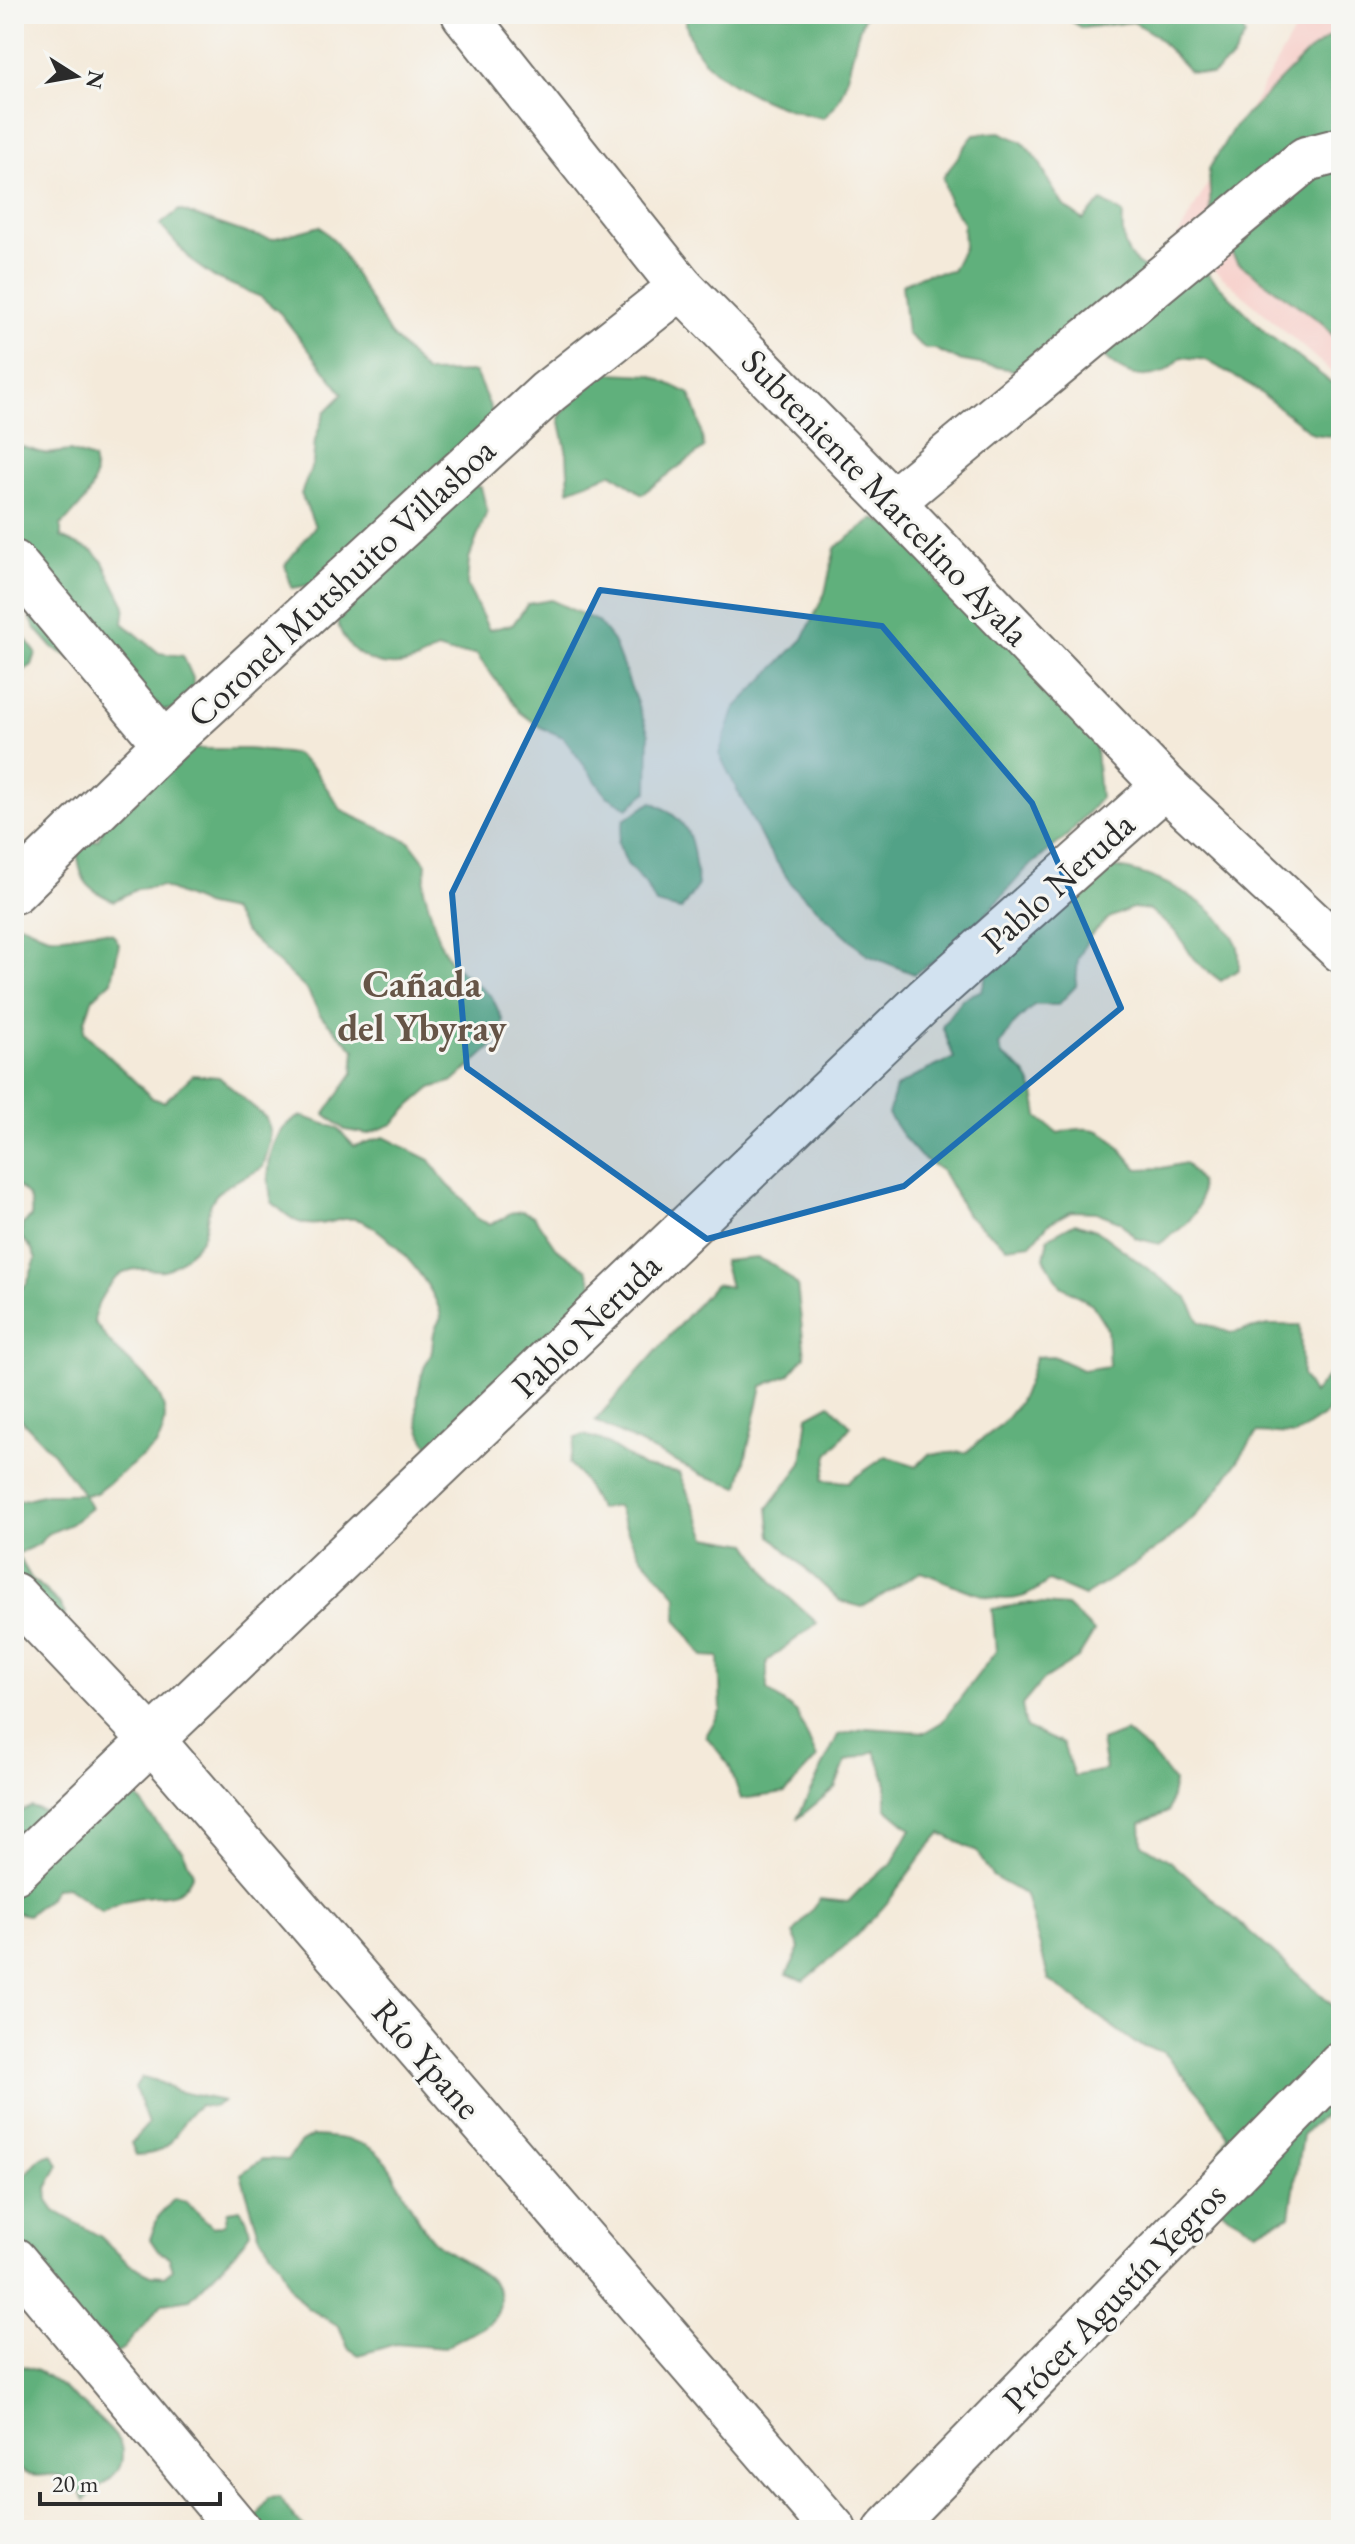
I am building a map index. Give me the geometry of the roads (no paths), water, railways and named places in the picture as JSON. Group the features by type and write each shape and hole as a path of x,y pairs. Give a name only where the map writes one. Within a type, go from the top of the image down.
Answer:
{"street":[{"name":"Subteniente Marcelino Ayala","path":"464,14 681,287 1165,786 1341,950"},
{"path":"892,502 1306,159 1341,150"},
{"name":"Coronel Mutshuito Villasboa","path":"14,891 165,744 548,392 681,287"},
{"path":"14,563 165,744"},
{"name":"Pablo Neruda","path":"14,1872 926,999 1165,786"},
{"name":"Río Ypane","path":"14,1595 152,1740 834,2530"},
{"name":"Prócer Agustín Yegros","path":"887,2530 1341,2064"},
{"path":"14,2260 239,2530"}],"district":[{"name":"Cañada del Ybyray","path":"422,1005"}]}
